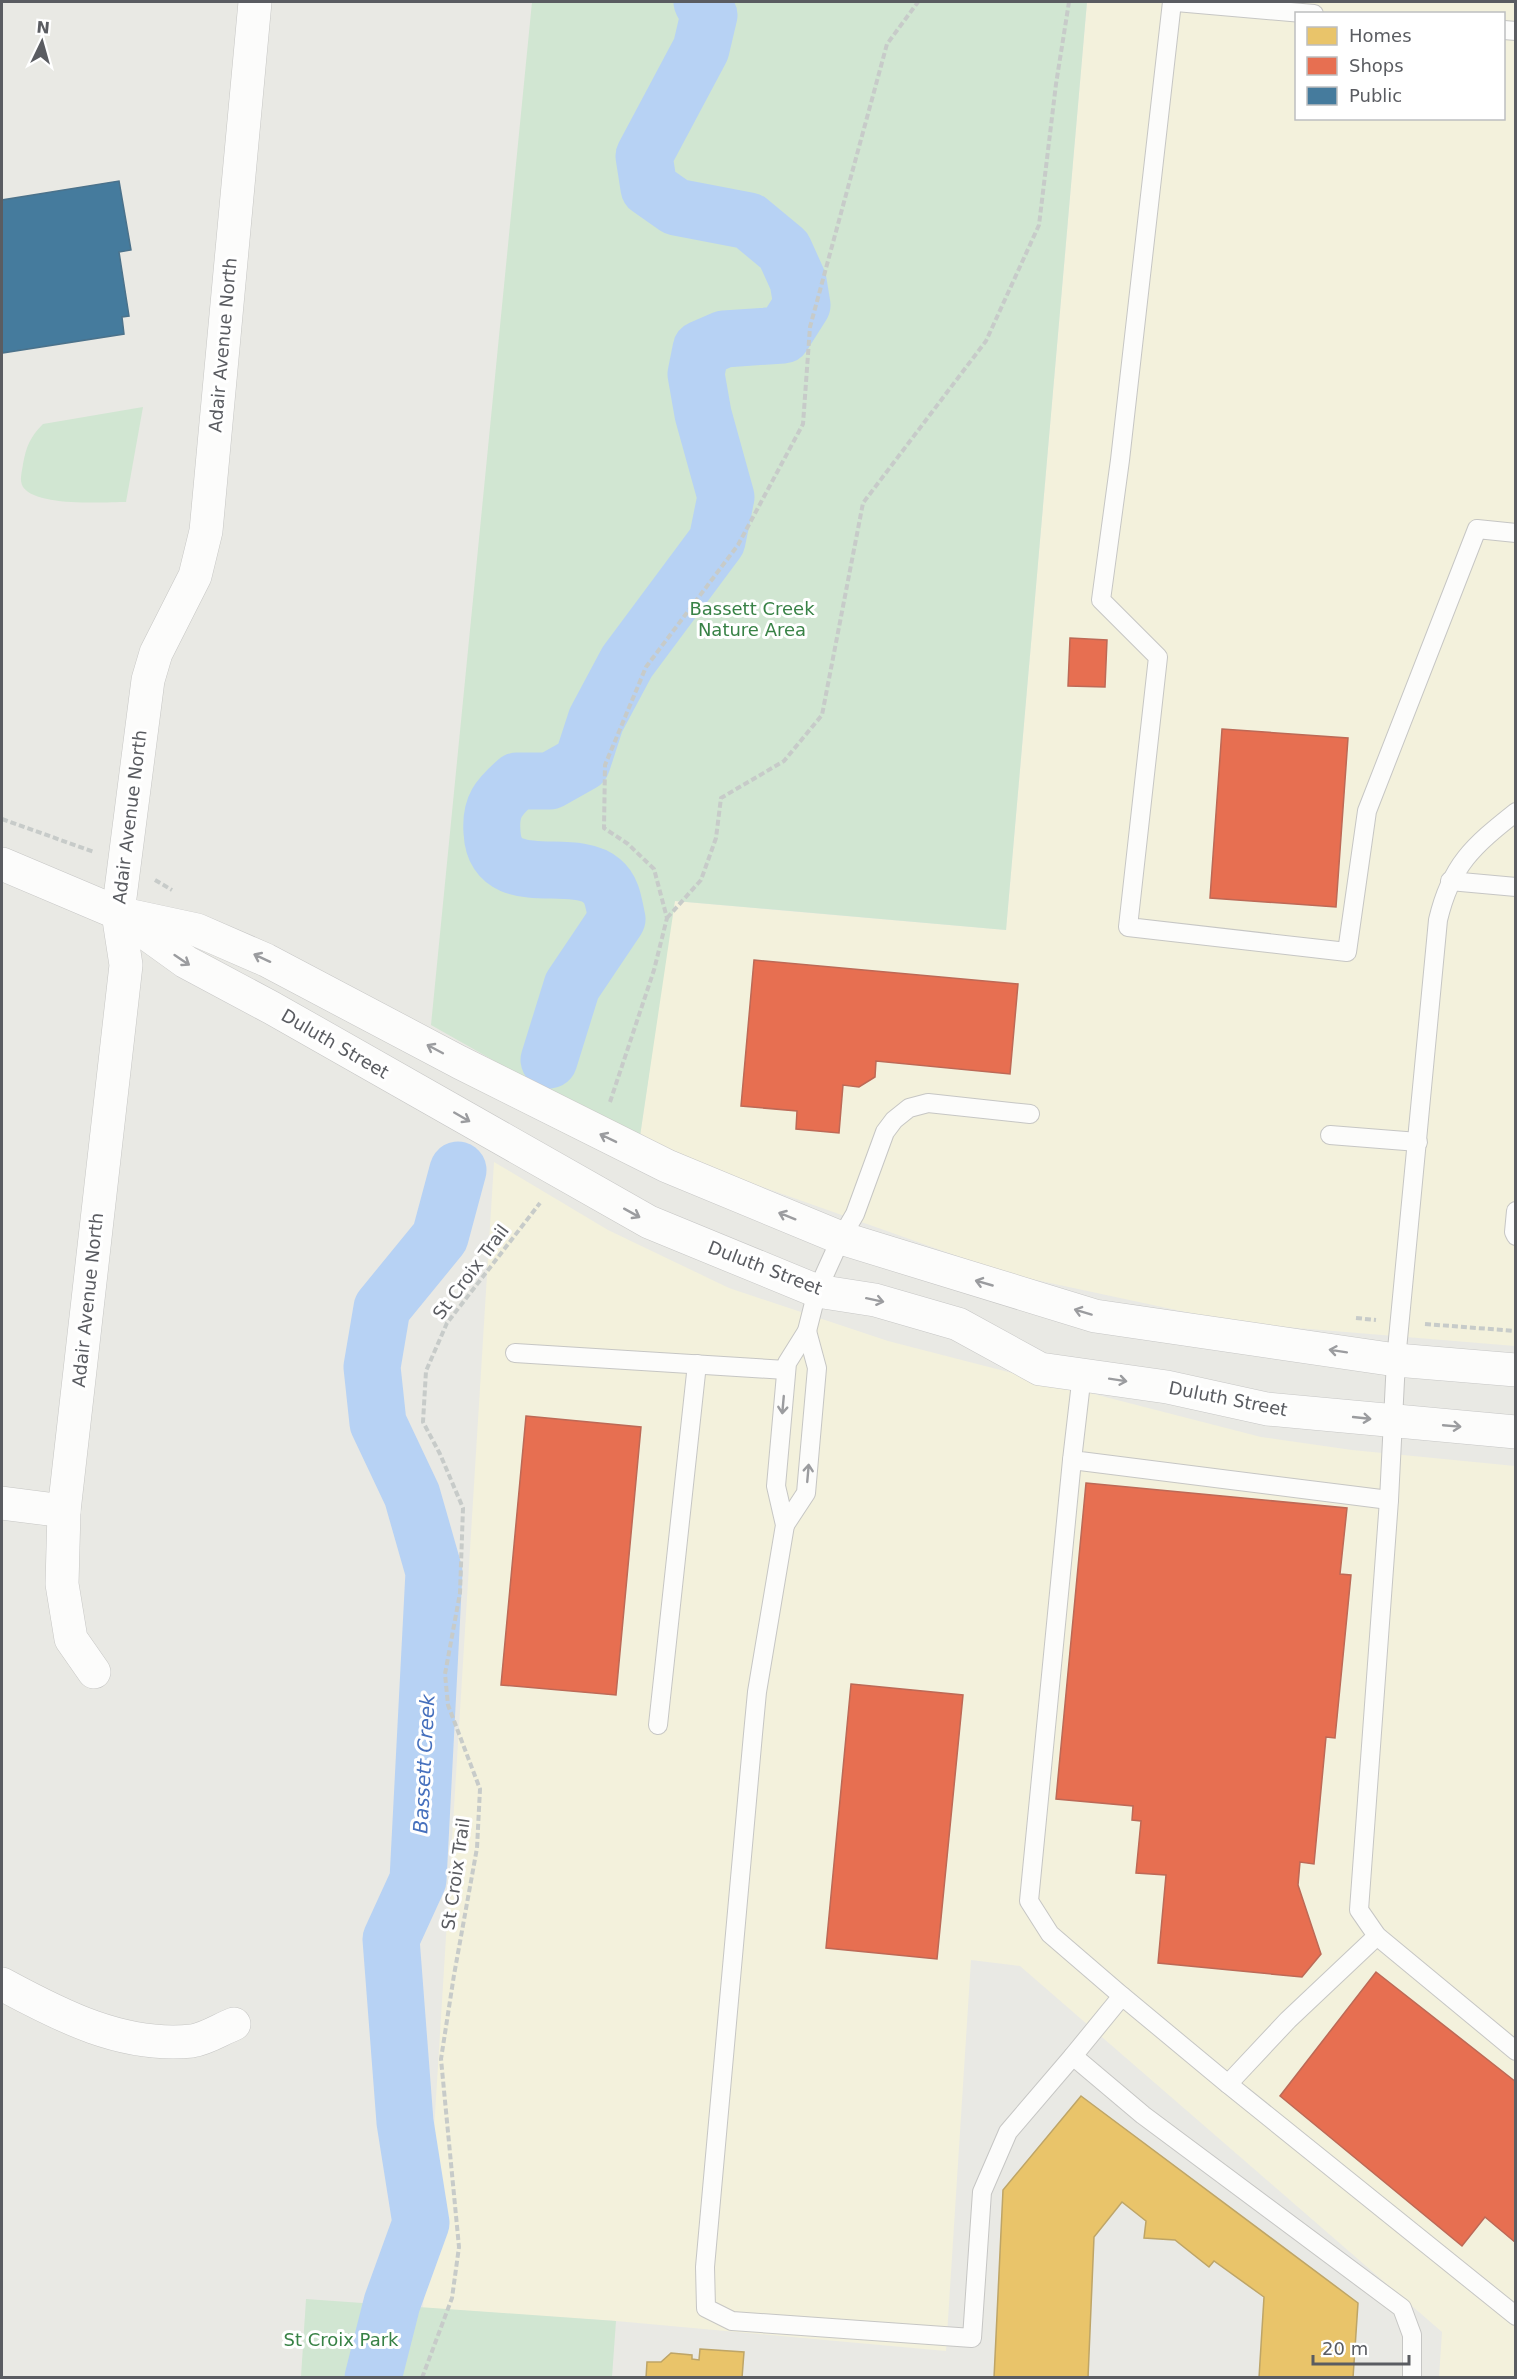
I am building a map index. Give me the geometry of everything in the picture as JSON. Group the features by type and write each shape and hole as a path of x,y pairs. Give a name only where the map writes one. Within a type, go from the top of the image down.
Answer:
{"street":[{"name":"Adair Avenue North","path":"94,1672 71,1639 62,1584 64,1511 126,965 118,913 148,680 156,653 195,576 206,531 255,2"},
{"name":"Duluth Street","path":"2,864 118,913 197,930 266,960 459,1062 667,1166 841,1238 1095,1316 1396,1360 1515,1370"},
{"name":"Duluth Street","path":"118,913 186,962 272,1008 649,1222 817,1291 875,1300 958,1324 1040,1369 1167,1387 1267,1409 1515,1432"},
{"path":"2,1503 64,1511"},
{"path":"2,1984 87,2027 142,2042 194,2041 234,2024"}],"lane":[{"path":"1295,12 1174,2 1120,460 1101,600 1158,657 1128,927 1347,952 1367,811 1478,530 1515,533"},
{"path":"1515,812 1480,840 1460,864 1450,881 1438,920 1396,1360 1389,1500 1359,1910 1377,1936 1515,2051"},
{"path":"1450,881 1515,887"},
{"path":"1030,1114 928,1103 909,1108 894,1120 885,1132 855,1214 841,1238 817,1291 807,1331 787,1362 776,1486 785,1525 754,1723 705,2267 706,2308 732,2321 972,2338 982,2192 1008,2132 1122,1996"},
{"path":"1330,1135 1418,1142"},
{"path":"1515,1211 1515,1236"},
{"path":"785,1525 806,1493 817,1368 807,1331"},
{"path":"515,1353 786,1370"},
{"path":"658,1725 697,1364"},
{"path":"1082,1374 1029,1901 1050,1934 1122,1996 1515,2316"},
{"path":"1072,1460 1389,1500"},
{"path":"1228,2084 1288,2020 1377,1936"},
{"path":"1073,2056 1143,2115 1402,2308 1412,2335 1412,2378"}],"path":[{"path":"667,918 654,869 628,844 604,828 605,765 646,667 738,544 803,424 810,327 887,44 918,2"},
{"path":"610,1103 654,970 667,918 701,880 716,838 721,798 784,760 822,715 863,502 986,341 1039,225 1056,84 1069,2"},
{"path":"2,819 123,862 174,891"},
{"name":"St Croix Trail","path":"422,2378 452,2298 459,2247 441,2059 477,1848 480,1788 448,1705 445,1674 460,1593 463,1508 440,1454 423,1422 426,1371 447,1323 540,1203"},
{"path":"1346,1318 1515,1331"}],"shaded area":[{"path":"1087,2 1515,2 1515,1346 1237,1323 1008,1274 639,1143 674,901 1006,930"},
{"path":"494,1162 608,1230 729,1288 888,1341 1261,1437 1352,1450 1515,1466 1515,2377 1439,2377 1442,2332 1020,1966 971,1960 946,2351 616,2321 423,2308"}],"green space":[{"name":"Bassett Creek Nature Area","path":"532,2 1087,2 1006,930 675,901 639,1143 431,1025"},
{"path":"143,407 126,502 56,501 42,498 23,487 21,476 29,442 43,424"},
{"name":"St Croix Park","path":"306,2299 616,2321 612,2377 301,2377"}],"building: Homes":[{"path":"1081,2096 1358,2303 1353,2378 1259,2378 1264,2297 1214,2261 1209,2267 1175,2240 1144,2238 1146,2221 1122,2202 1094,2237 1088,2378 994,2378 1003,2190"},
{"path":"700,2349 744,2352 742,2378 646,2378 647,2362 661,2362 671,2353 692,2355 692,2359 699,2360"}],"building: Shops":[{"path":"1070,638 1107,640 1105,687 1068,686"},
{"path":"1222,729 1348,738 1336,907 1210,898"},
{"path":"754,960 1018,984 1010,1074 876,1061 875,1077 859,1087 843,1085 839,1133 796,1129 797,1111 741,1106"},
{"path":"526,1416 641,1427 616,1695 501,1685"},
{"path":"1086,1483 1347,1508 1340,1574 1351,1575 1335,1738 1326,1737 1314,1864 1300,1862 1298,1885 1321,1954 1302,1977 1158,1963 1166,1875 1136,1873 1141,1821 1132,1820 1133,1806 1056,1799"},
{"path":"851,1684 963,1695 937,1959 826,1948"},
{"path":"1376,1972 1516,2082 1516,2243 1485,2217 1462,2246 1280,2096"}],"building: Public":[{"path":"119,181 131,250 119,252 129,316 122,317 124,334 2,353 2,200"}],"waterway":[{"name":"Bassett Creek","path":"549,1060 572,986 617,919 614,904 606,885 589,874 537,870 506,862 496,851 492,832 494,809 505,792 517,781 550,781 582,763 596,720 627,662 717,541 726,497 703,414 696,374 701,349 724,339 783,335 802,305 798,281 784,250 749,221 676,207 649,188 644,156 701,49 709,15 702,2"},
{"name":"Bassett Creek","path":"373,2378 392,2303 421,2223 405,2122 391,1939 418,1880 434,1572 412,1495 378,1423 372,1367 382,1308 440,1237 458,1170"}]}
